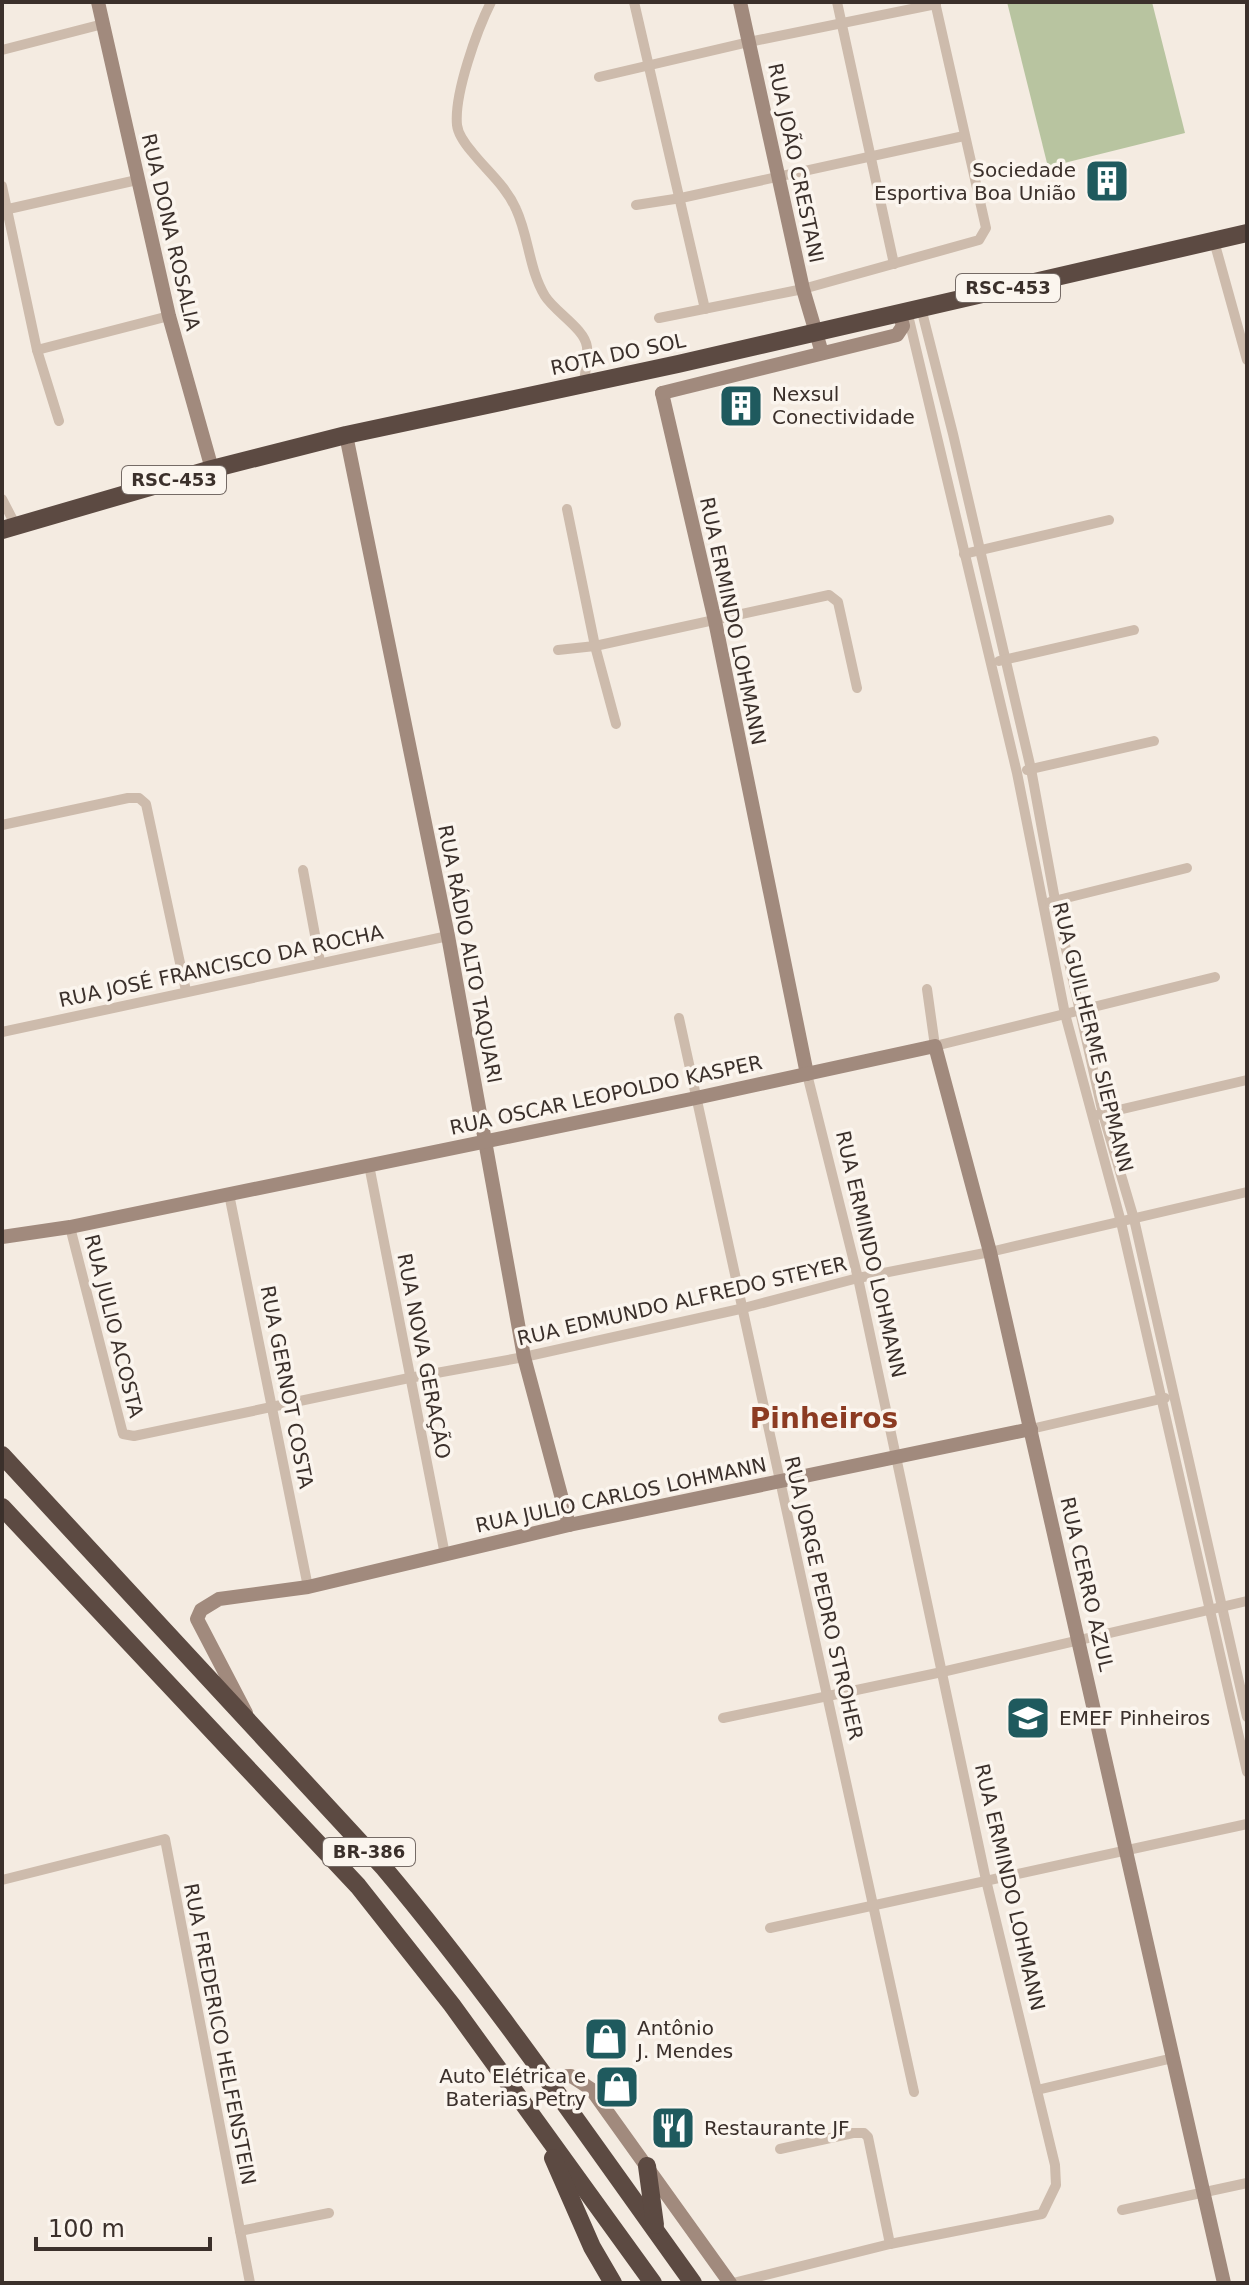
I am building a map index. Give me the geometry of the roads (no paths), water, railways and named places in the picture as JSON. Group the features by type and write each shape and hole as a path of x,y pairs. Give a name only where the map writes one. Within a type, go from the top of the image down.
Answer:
{"highway":[{"name":"ROTA DO SOL","path":"9,528 212,469 346,435 816,331 911,320 1247,233"},
{"name":"BR-386","path":"2,1455 384,1868 433,1926 547,2077 693,2283"},
{"name":"BR-386","path":"2,1507 358,1886 443,1993 653,2283"},
{"path":"538,2122 609,2280"},
{"path":"647,2166 656,2232"}],"street":[{"name":"RUA DONA ROSALIA","path":"98,2 169,316 212,469"},
{"path":"491,2 479,27 465,77 457,112 457,128 471,151 499,180 511,198 539,286 546,298 587,343 584,383"},
{"path":"634,2 705,309"},
{"name":"RUA JOÃO CRESTANI","path":"740,2 803,289 822,353"},
{"path":"837,2 894,264"},
{"path":"599,77 935,3 986,228 979,240 803,289 659,318"},
{"path":"2,50 103,24"},
{"path":"636,205 681,198 964,136"},
{"path":"5,210 137,180"},
{"path":"2,186 37,350 59,421"},
{"path":"1214,241 1247,360"},
{"path":"37,350 169,316"},
{"path":"636,373 662,393 897,335 911,320"},
{"name":"RUA GUILHERME SIEPMANN","path":"911,320 953,434 1031,769 1121,1222 1247,1772"},
{"name":"RUA GUILHERME SIEPMANN","path":"911,320 1017,773 1028,841 1065,1014 1134,1219 1247,1716"},
{"name":"RUA ERMINDO LOHMANN","path":"662,393 715,621 807,1074 858,1278 986,1880 1055,2165 1056,2185 1042,2214 890,2244"},
{"name":"RUA RÁDIO ALTO TAQUARI","path":"346,435 448,936 524,1357 569,1525"},
{"path":"2,499 9,528"},
{"path":"567,509 595,646 616,724"},
{"path":"964,554 1109,520"},
{"path":"558,650 595,646 829,595 838,602 857,688"},
{"path":"990,663 1134,630"},
{"path":"1017,773 1154,741"},
{"path":"2,825 128,798 139,798 146,804 186,991"},
{"path":"1028,841 1045,837"},
{"path":"1042,905 1187,868"},
{"path":"303,870 320,962"},
{"name":"RUA JOSÉ FRANCISCO DA ROCHA","path":"2,1032 448,936"},
{"name":"RUA OSCAR LEOPOLDO KASPER","path":"2,1237 70,1227 696,1098 935,1046 1215,977"},
{"name":"RUA CERRO AZUL","path":"927,989 935,1046 990,1252 1224,2283"},
{"name":"RUA JORGE PEDRO STROHER","path":"679,1018 740,1309 829,1696 914,2092"},
{"path":"1098,1115 1247,1080"},
{"name":"RUA NOVA GERAÇÃO","path":"369,1165 445,1555"},
{"name":"RUA EDMUNDO ALFREDO STEYER","path":"123,1434 134,1436 524,1357 740,1309 858,1278 990,1252 1247,1192"},
{"name":"RUA GERNOT COSTA","path":"229,1194 308,1587"},
{"name":"RUA JULIO ACOSTA","path":"70,1227 123,1434"},
{"name":"RUA JULIO CARLOS LOHMANN","path":"250,1722 197,1619 201,1610 219,1599 308,1587 569,1525 897,1458 1174,1395"},
{"path":"723,1718 942,1672 1247,1601"},
{"path":"1234,1718 1247,1716"},
{"path":"770,1928 1247,1824"},
{"name":"RUA FREDERICO HELFENSTEIN","path":"2,1880 165,1839 250,2283"},
{"path":"1037,2090 1173,2058"},
{"path":"547,2077 571,2076 591,2089 732,2283 890,2244 871,2142 864,2133 780,2149"},
{"path":"1122,2210 1247,2183"},
{"path":"240,2231 329,2213"}],"place":[{"name":"Sociedade Esportiva Boa União","path":"1107,181"},
{"name":"Nexsul Conectividade","path":"741,406"},
{"name":"EMEF Pinheiros","path":"1028,1718"},
{"name":"Antônio J. Mendes","path":"606,2039"},
{"name":"Auto Elétrica e Baterias Petry","path":"617,2087"},
{"name":"Restaurante JF","path":"673,2128"}],"district":[{"name":"Pinheiros","path":"824,1418"}]}
